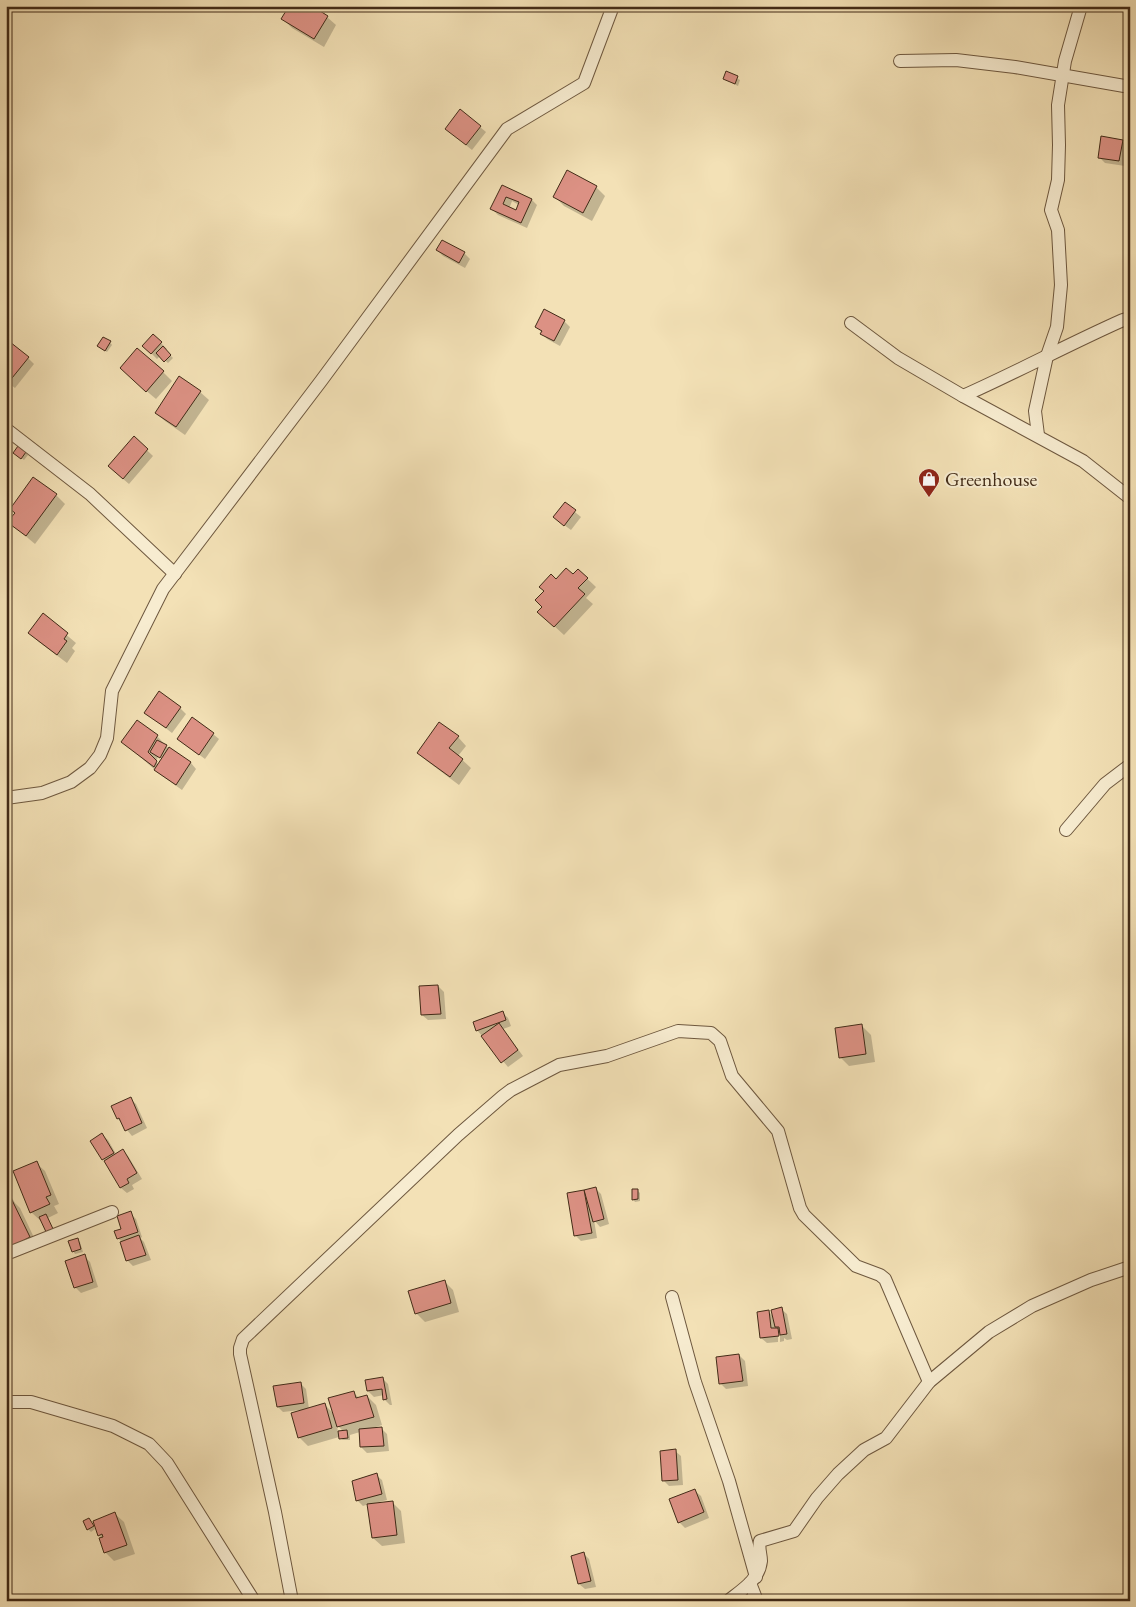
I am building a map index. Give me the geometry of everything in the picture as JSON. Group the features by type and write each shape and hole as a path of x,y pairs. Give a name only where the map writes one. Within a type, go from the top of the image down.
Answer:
{"street":[{"path":"6,798 42,793 72,782 90,768 100,755 107,738 112,691 163,589 321,381 507,129 584,84 613,6"},
{"path":"1038,435 1035,411 1047,356 1057,327 1061,285 1058,230 1050,210 1058,180 1058,105 1063,75 1081,6"},
{"path":"900,62 956,60 1063,75 1130,87"},
{"path":"963,396 1106,327 1130,318"},
{"path":"852,323 898,358 963,396 1083,461 1130,498"},
{"path":"6,429 90,494 175,574"},
{"path":"1066,830 1105,784 1130,765"},
{"path":"292,1601 275,1512 240,1354 243,1339 488,1109 511,1090 559,1065 607,1056 678,1031 702,1032 716,1036 720,1041 732,1076 778,1131 800,1208 804,1215 856,1266 884,1278 930,1382"},
{"path":"6,1254 112,1212"},
{"path":"728,1601 753,1580 761,1562 760,1541 794,1530 826,1487 864,1450 886,1438 930,1382 988,1332 1032,1306 1091,1280 1130,1267"},
{"path":"672,1296 695,1382 729,1481 757,1601"},
{"path":"6,1402 31,1402 113,1426 149,1444 167,1463 254,1601"}],"building":[{"path":"289,6 312,6 328,16 314,39 281,19"},
{"path":"726,71 738,76 735,84 723,79"},
{"path":"460,109 481,126 466,145 445,129"},
{"path":"1101,136 1123,140 1119,161 1098,158"},
{"path":"567,170 597,186 583,213 553,197"},
{"path":"502,185 532,199 521,223 490,209","holes":["506,197 519,202 516,210 503,204"]},
{"path":"442,240 465,252 459,263 436,250"},
{"path":"544,309 565,320 554,341 540,334 542,331 535,327"},
{"path":"153,334 162,342 151,354 142,346"},
{"path":"103,337 111,341 105,351 97,346"},
{"path":"10,342 29,357 8,383 6,382 6,347"},
{"path":"163,346 171,355 164,362 156,353"},
{"path":"137,348 164,371 146,392 120,368"},
{"path":"179,376 201,391 176,427 155,413"},
{"path":"134,436 148,449 123,479 108,466"},
{"path":"18,446 26,452 21,459 13,453"},
{"path":"33,477 57,494 26,536 7,522 15,513 10,509"},
{"path":"565,502 576,510 564,526 553,517"},
{"path":"566,568 573,574 578,569 588,578 578,588 585,594 554,627 537,612 542,607 535,600 544,591 539,587 551,574 556,579"},
{"path":"43,613 68,633 64,639 67,641 57,655 28,633"},
{"path":"159,691 181,707 166,728 144,713"},
{"path":"192,717 214,733 199,755 177,739"},
{"path":"137,720 158,735 148,752 157,761 154,767 121,742"},
{"path":"439,722 459,736 449,748 463,759 450,777 417,753"},
{"path":"157,740 167,745 160,758 150,752"},
{"path":"169,747 191,762 176,785 154,770"},
{"path":"438,985 441,1014 421,1015 419,986"},
{"path":"503,1011 506,1020 476,1031 473,1022"},
{"path":"499,1023 518,1050 501,1063 481,1036"},
{"path":"862,1024 866,1054 839,1058 835,1028"},
{"path":"131,1097 142,1123 125,1131 111,1106"},
{"path":"102,1133 114,1153 102,1160 90,1141"},
{"path":"123,1149 137,1173 127,1179 129,1183 120,1188 104,1161"},
{"path":"37,1161 51,1195 46,1197 50,1204 30,1213 13,1171"},
{"path":"596,1187 604,1219 593,1222 584,1190"},
{"path":"632,1189 638,1189 638,1199 632,1200"},
{"path":"584,1190 592,1233 574,1236 567,1193"},
{"path":"11,1198 30,1237 9,1248 6,1243 6,1200"},
{"path":"131,1211 138,1232 117,1239 114,1231 121,1229 117,1216"},
{"path":"46,1214 54,1231 47,1234 39,1217"},
{"path":"139,1235 146,1255 126,1261 120,1242"},
{"path":"78,1238 81,1249 72,1252 68,1241"},
{"path":"85,1254 93,1282 74,1288 65,1261"},
{"path":"445,1280 451,1303 415,1314 408,1291"},
{"path":"782,1307 787,1334 780,1335 779,1327 775,1327 771,1310"},
{"path":"769,1310 771,1328 778,1328 779,1336 760,1338 757,1312"},
{"path":"739,1354 743,1381 719,1384 716,1357"},
{"path":"383,1377 387,1399 383,1400 382,1389 367,1391 365,1380"},
{"path":"301,1382 304,1403 277,1407 273,1386"},
{"path":"354,1391 356,1398 367,1395 374,1417 337,1427 328,1398"},
{"path":"325,1403 332,1428 298,1438 291,1413"},
{"path":"382,1427 384,1446 360,1447 359,1429"},
{"path":"347,1430 348,1438 339,1439 338,1431"},
{"path":"676,1449 678,1480 662,1481 660,1451"},
{"path":"377,1473 382,1494 356,1501 352,1481"},
{"path":"695,1489 704,1512 678,1523 669,1499"},
{"path":"393,1501 397,1535 372,1538 367,1504"},
{"path":"115,1512 127,1545 104,1553 99,1538 103,1537 102,1534 98,1536 93,1521"},
{"path":"89,1518 94,1526 87,1530 83,1521"},
{"path":"584,1552 591,1581 578,1584 571,1556"}],"place":[{"name":"Greenhouse","path":"929,498"}]}
